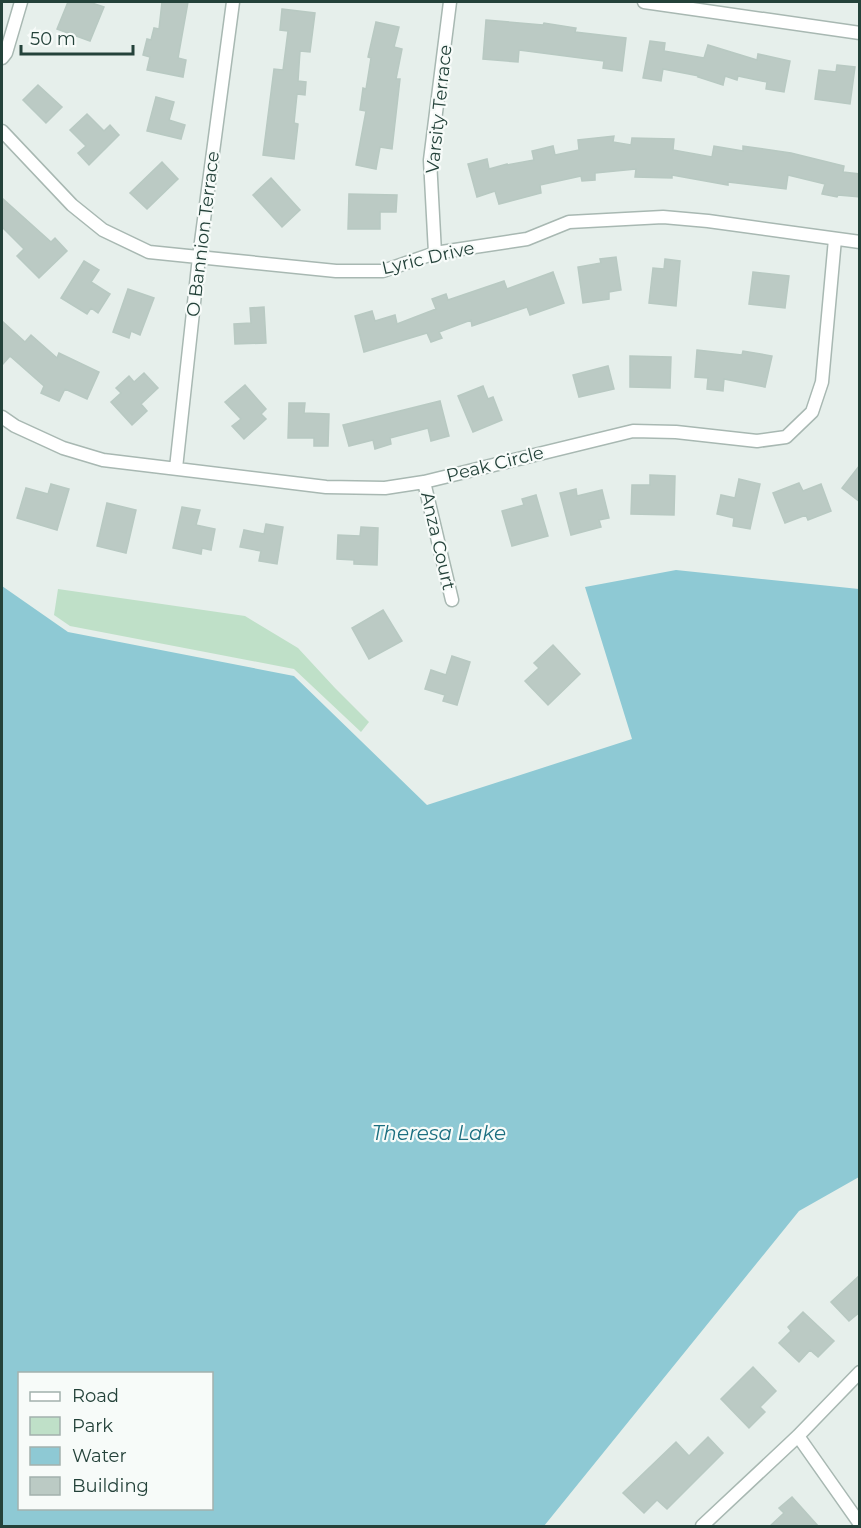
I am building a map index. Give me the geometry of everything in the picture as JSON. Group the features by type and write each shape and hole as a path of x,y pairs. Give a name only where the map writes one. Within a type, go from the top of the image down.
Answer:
{"street":[{"path":"2,58 6,53 21,2"},
{"name":"O Bannion Terrace","path":"176,468 199,257 233,2"},
{"name":"Varsity Terrace","path":"435,253 430,160 450,2"},
{"path":"644,2 860,33"},
{"name":"Lyric Drive","path":"2,131 72,205 103,230 149,252 336,271 383,271 435,253 527,239 569,222 663,217 860,242"},
{"name":"Peak Circle","path":"2,417 15,426 63,448 103,460 326,487 385,488 424,482 633,431 676,432 757,441 786,437 812,412 822,382 835,239"},
{"name":"Anza Court","path":"424,482 452,600"},
{"path":"702,1527 798,1436 860,1372"},
{"path":"798,1436 860,1524"}],"green space":[{"path":"58,589 245,616 298,648 369,722 361,732 294,669 70,626 54,615"}],"water":[{"name":"Theresa Lake","path":"676,570 859,589 859,1177 799,1211 544,1526 2,1526 2,586 68,632 294,676 427,805 632,739 585,587"}],"building":[{"path":"68,2 89,2 104,7 90,41 57,29"},
{"path":"162,2 188,2 178,58 186,60 183,77 147,70 150,57 143,55 147,39 151,40 154,28 159,29"},
{"path":"282,9 315,13 310,52 300,51 298,81 306,82 305,95 297,94 294,123 298,124 294,159 263,155 274,69 283,70 288,31 280,30"},
{"path":"486,20 543,25 544,23 576,28 575,32 626,38 622,71 603,68 604,61 519,50 518,62 483,59"},
{"path":"376,22 399,27 394,47 402,49 396,79 400,79 392,149 380,147 376,169 356,165 366,111 360,110 363,88 366,89 371,58 368,57"},
{"path":"650,41 665,43 664,51 704,58 708,45 757,60 758,54 790,61 784,92 766,89 767,82 738,76 737,80 725,76 723,85 699,76 663,69 661,81 643,78"},
{"path":"837,65 855,67 850,104 815,99 819,70 836,72"},
{"path":"38,85 62,107 46,123 23,100"},
{"path":"156,97 174,102 169,120 185,125 181,139 147,131"},
{"path":"87,114 104,131 110,125 119,135 89,165 78,153 86,146 70,130"},
{"path":"614,136 613,142 631,145 632,138 674,139 673,150 712,157 714,146 743,151 743,146 791,153 844,166 843,172 860,174 860,197 838,195 837,197 822,194 825,184 788,175 786,189 728,182 728,185 672,175 672,178 635,177 636,169 595,173 595,180 582,181 581,176 540,185 541,193 499,204 495,191 477,197 468,164 487,159 489,169 534,160 532,151 553,146 555,155 579,150 578,140"},
{"path":"162,162 178,179 147,209 130,193"},
{"path":"271,178 300,210 282,227 253,195"},
{"path":"349,194 397,195 396,212 380,212 380,229 348,229"},
{"path":"2,198 51,242 55,238 67,251 39,278 17,256 24,249 2,227"},
{"path":"616,257 621,290 609,292 609,299 583,303 578,267 601,263 600,259"},
{"path":"665,259 680,261 676,306 649,303 653,268 664,269"},
{"path":"84,261 99,270 91,282 110,294 98,313 91,308 87,314 61,298"},
{"path":"553,272 564,303 530,315 527,307 472,326 471,320 439,332 442,338 431,342 427,333 364,352 355,316 372,311 375,321 395,315 397,324 436,309 432,299 446,294 448,300 504,281 507,289"},
{"path":"753,272 789,276 785,308 749,304"},
{"path":"128,289 154,298 140,335 131,331 129,338 113,332"},
{"path":"264,307 266,343 235,344 234,324 251,323 250,308"},
{"path":"2,321 25,342 31,335 57,358 59,353 99,372 87,399 65,389 59,401 41,393 44,386 10,356 2,365"},
{"path":"697,350 742,355 743,351 772,356 765,387 724,379 723,391 707,389 708,378 695,377"},
{"path":"630,356 671,357 670,388 630,387"},
{"path":"608,366 614,389 579,397 573,375"},
{"path":"144,373 158,388 141,404 147,411 132,425 111,402 121,393 116,388 129,376 134,382"},
{"path":"245,385 266,409 261,414 266,419 244,439 232,426 241,419 225,402"},
{"path":"483,386 488,399 493,397 502,420 473,432 458,396"},
{"path":"440,401 449,436 431,441 428,428 390,438 391,444 375,449 373,440 349,446 343,425"},
{"path":"289,403 305,403 304,413 329,414 328,446 314,446 314,438 288,438"},
{"path":"860,465 860,502 842,488"},
{"path":"650,475 675,476 674,515 631,514 632,485 650,485"},
{"path":"739,479 760,484 750,529 733,526 734,518 717,514 721,495 735,498"},
{"path":"799,483 803,491 821,484 831,511 808,520 806,515 785,523 773,493"},
{"path":"51,484 69,489 57,530 17,518 26,488 48,494"},
{"path":"576,489 577,496 602,490 609,518 599,520 601,527 571,535 560,493"},
{"path":"536,495 548,536 512,546 502,511 524,505 522,499"},
{"path":"107,503 136,510 126,553 97,546"},
{"path":"182,507 200,510 196,525 215,529 211,550 202,548 201,554 173,548"},
{"path":"266,524 283,527 277,564 259,561 261,551 240,547 244,530 264,534"},
{"path":"361,527 378,528 377,565 354,564 354,560 337,559 338,535 360,536"},
{"path":"383,610 402,641 369,659 352,628"},
{"path":"553,645 580,674 548,705 525,681 539,668 534,663"},
{"path":"452,656 470,662 457,705 443,701 445,695 425,689 431,670 446,675"},
{"path":"860,1275 860,1312 849,1321 831,1302"},
{"path":"803,1312 834,1341 818,1357 810,1350 799,1362 779,1343 791,1331 788,1327"},
{"path":"753,1367 776,1391 760,1407 765,1412 749,1428 721,1399"},
{"path":"708,1437 723,1453 667,1509 657,1500 644,1513 623,1493 676,1442 689,1456"},
{"path":"792,1497 819,1527 769,1527 784,1513 779,1508"}]}
